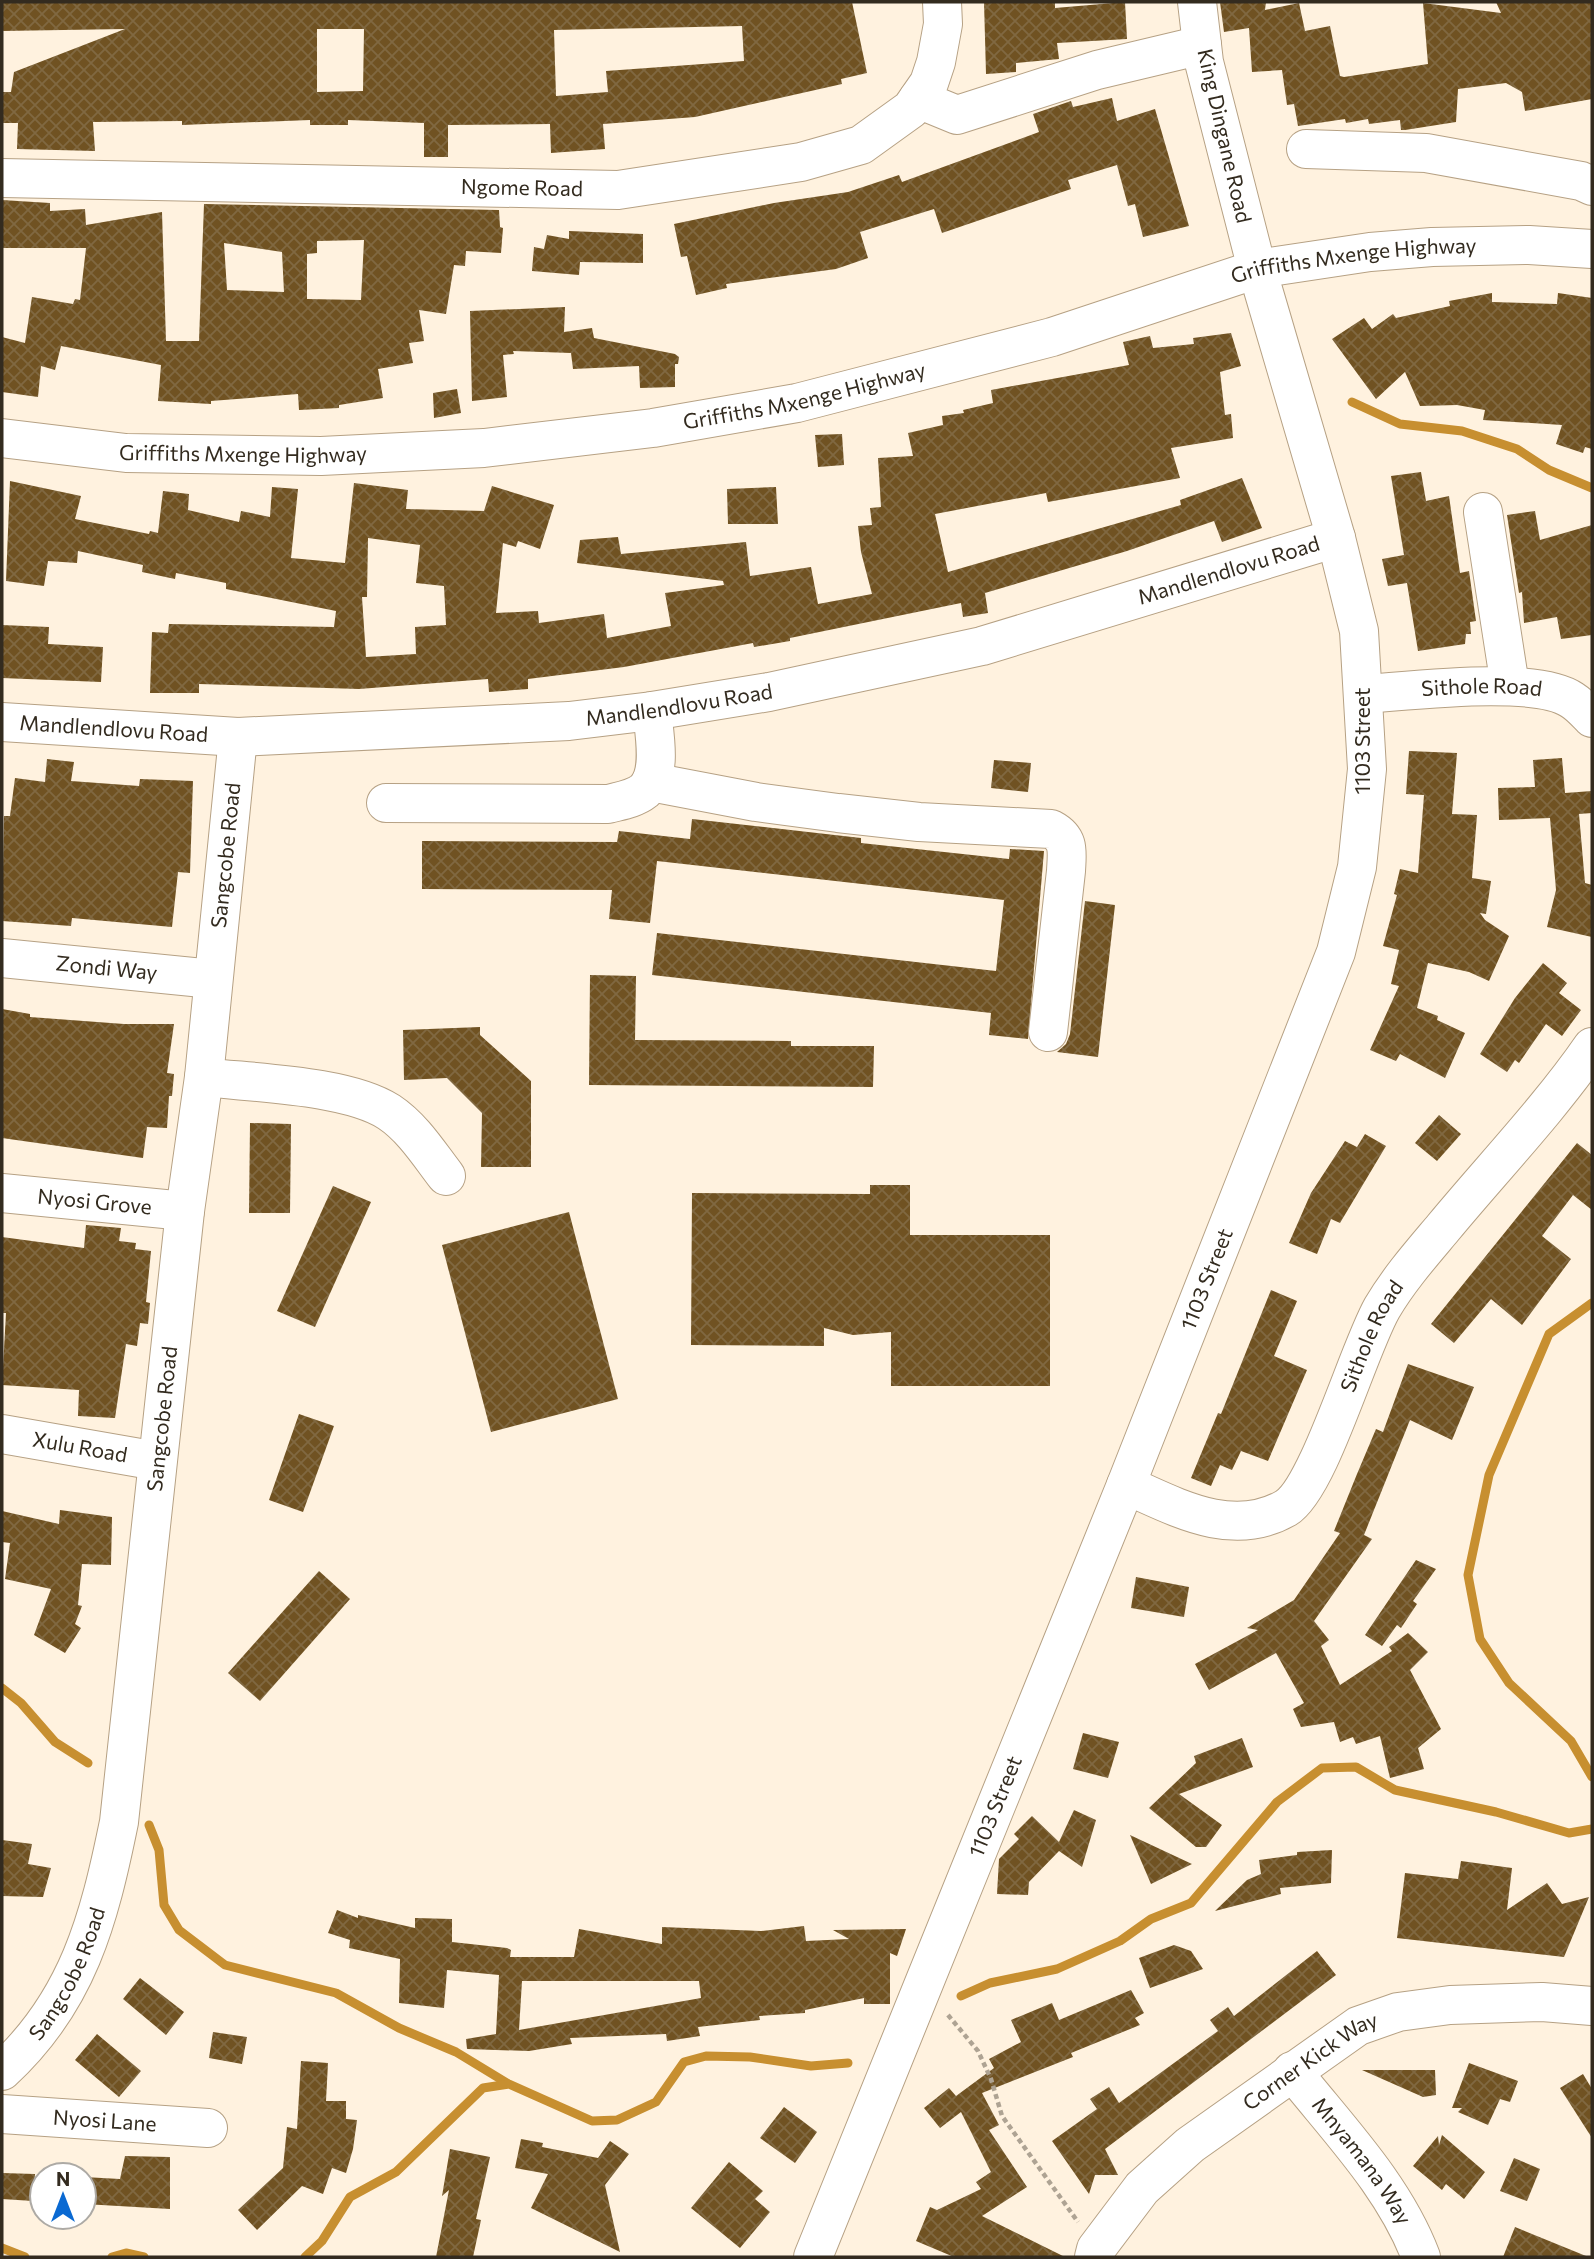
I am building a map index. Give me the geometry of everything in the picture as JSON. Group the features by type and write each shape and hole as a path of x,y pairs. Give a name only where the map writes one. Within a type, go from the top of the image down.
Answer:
{"street":[{"name":"Ngome Road","path":"2,178 618,190 801,162 861,145 911,109 929,83 936,62 943,24 942,2"},
{"name":"King Dingane Road","path":"1197,2 1202,45 1256,269"},
{"path":"918,99 957,115 1097,71 1202,45"},
{"path":"1306,149 1426,153 1581,181 1592,186"},
{"name":"Griffiths Mxenge Highway","path":"2,438 125,453 321,456 484,448 653,428 797,402 918,373 1052,337 1256,269 1370,252 1432,247 1529,245 1592,249"},
{"name":"1103 Street","path":"813,2257 1126,1485 1336,951 1357,867 1367,769 1359,631 1336,538 1256,269"},
{"path":"1483,512 1510,687"},
{"name":"Mandlendlovu Road","path":"2,722 239,737 569,721 652,711 769,692 982,646 1336,538"},
{"name":"Sithole Road","path":"1364,694 1447,687 1510,687 1571,698 1592,718"},
{"path":"386,803 608,804 643,792 651,782 655,750 652,711"},
{"name":"Sangcobe Road","path":"2,2071 47,2022 73,1980 92,1935 105,1890 119,1822 185,1211 204,1077 239,737"},
{"path":"651,782 791,808 919,822 1051,829 1062,835 1068,845 1048,1032"},
{"name":"Zondi Way","path":"2,958 213,979"},
{"name":"Sithole Road","path":"1126,1485 1183,1510 1223,1522 1260,1520 1289,1506 1313,1474 1361,1351 1383,1308 1412,1266 1592,1047"},
{"path":"204,1077 354,1097 388,1111 413,1133 446,1177"},
{"name":"Nyosi Grove","path":"2,1193 185,1211"},
{"name":"Xulu Road","path":"2,1434 157,1461"},
{"name":"Corner Kick Way","path":"1095,2253 1142,2188 1190,2145 1358,2026 1398,2012 1450,2005 1542,2002 1592,2006"},
{"name":"Mnyamana Way","path":"1292,2071 1391,2194 1410,2228 1420,2257"},
{"name":"Nyosi Lane","path":"2,2115 208,2128"}],"path":[{"path":"947,2014 978,2051 991,2079 1002,2116 1095,2253"}],"building":[{"path":"2,2 852,2 867,73 841,79 842,84 695,117 603,124 605,149 551,153 550,124 448,125 448,157 424,157 424,123 348,120 348,125 310,125 310,120 182,125 182,121 93,122 95,151 17,149 18,123 2,123 2,92 11,92 14,72 125,29 2,31","holes":["742,26 744,61 606,71 608,92 556,96 554,30","317,29 364,29 363,91 317,92"]},
{"path":"984,2 1055,2 1055,8 1125,2 1127,39 1057,43 1059,59 1016,63 1016,72 986,74"},
{"path":"1220,2 1266,2 1265,10 1299,3 1305,31 1330,26 1340,76 1344,77 1428,64 1423,3 1501,13 1496,2 1592,2 1592,99 1525,111 1522,92 1506,83 1458,89 1456,122 1405,130 1401,130 1400,120 1369,124 1368,119 1346,123 1345,119 1298,126 1294,104 1287,105 1282,70 1252,72 1249,28 1224,32"},
{"path":"1112,98 1117,121 1155,109 1189,226 1143,237 1135,204 1128,206 1117,165 1068,180 1071,189 942,233 934,209 860,232 868,258 836,269 726,284 727,288 696,295 687,256 681,257 674,224 774,203 848,192 899,175 902,182 1039,132 1033,114 1071,101 1073,107"},
{"path":"2,200 50,203 50,211 85,209 86,225 162,212 166,341 199,341 204,204 499,210 500,227 503,228 501,253 466,251 465,266 454,265 446,314 419,310 424,341 409,343 413,363 378,369 383,398 339,405 339,408 299,410 298,394 211,401 211,404 158,401 161,365 61,346 55,370 41,366 38,397 2,392 2,337 25,343 32,297 73,304 75,299 80,300 86,248 2,248","holes":["364,240 361,300 307,299 307,254 317,253 317,241","224,243 282,252 284,292 227,290"]},
{"path":"569,231 643,234 643,263 580,262 579,275 532,271 534,247 544,249 547,235 569,239"},
{"path":"1492,293 1492,302 1557,304 1558,293 1592,298 1592,449 1585,447 1583,453 1556,444 1562,425 1483,420 1485,410 1457,405 1420,406 1405,372 1376,399 1332,339 1364,318 1372,329 1393,314 1396,318 1450,306 1449,301"},
{"path":"565,307 564,332 592,328 594,338 675,354 679,357 678,364 675,364 675,387 640,388 639,366 573,369 571,353 513,351 514,354 503,355 507,397 472,401 470,311"},
{"path":"1231,333 1241,366 1220,372 1225,415 1231,414 1233,438 1171,448 1180,478 1048,502 1046,493 935,514 948,572 1181,505 1180,500 1242,478 1262,528 1222,542 1214,521 1127,551 985,593 988,613 963,617 961,603 790,638 790,641 754,647 753,643 624,667 528,679 528,689 489,692 488,679 359,689 199,684 199,693 150,693 152,632 168,633 169,624 334,627 336,611 226,589 226,583 176,573 175,579 142,572 143,565 78,551 77,563 48,561 44,586 6,581 10,481 81,496 75,519 149,534 150,531 158,533 163,491 189,494 188,510 239,522 241,511 270,517 272,487 298,489 291,558 345,563 354,483 408,490 406,509 484,511 492,486 554,505 540,549 518,541 516,547 503,543 496,613 538,611 539,623 604,614 607,638 671,626 665,593 724,585 723,581 577,563 580,540 618,537 621,554 746,542 750,576 811,567 818,604 872,594 861,552 858,526 872,525 870,508 881,507 878,458 913,456 908,433 943,425 942,416 964,413 963,410 993,403 991,390 1129,365 1123,342 1150,336 1153,348 1194,344 1193,338","holes":["368,538 420,545 416,583 444,586 446,625 415,627 416,654 366,657 362,597 367,597"]},
{"path":"457,389 461,413 434,418 433,393"},
{"path":"842,434 844,465 818,467 815,435"},
{"path":"1421,472 1426,501 1449,496 1460,573 1469,571 1476,621 1470,622 1471,634 1466,634 1465,644 1418,651 1407,583 1388,586 1382,559 1404,555 1391,476"},
{"path":"776,487 778,524 728,524 727,489"},
{"path":"1535,511 1540,540 1592,525 1592,635 1561,639 1557,617 1524,623 1522,592 1519,593 1507,515"},
{"path":"2,625 49,627 48,644 103,647 101,682 2,678"},
{"path":"1409,751 1457,753 1452,814 1477,815 1472,878 1491,881 1486,914 1480,913 1485,920 1509,936 1489,981 1469,972 1428,963 1417,1008 1438,1016 1437,1020 1465,1033 1445,1078 1400,1054 1396,1061 1370,1050 1399,986 1391,984 1399,950 1383,946 1397,895 1394,894 1400,869 1418,873 1424,795 1406,794"},
{"path":"1562,758 1565,793 1592,791 1592,813 1579,814 1585,883 1592,885 1592,937 1547,927 1556,890 1550,818 1499,820 1498,788 1535,787 1533,760"},
{"path":"47,759 74,762 71,781 139,786 140,779 193,781 190,873 178,872 172,927 72,918 71,926 2,921 4,816 10,816 15,778 45,782"},
{"path":"994,760 1031,763 1028,792 991,788"},
{"path":"692,819 861,838 861,843 1009,859 1010,849 1044,851 1028,1039 989,1035 991,1013 652,975 657,933 996,971 1004,900 657,861 650,923 609,919 612,890 422,889 422,841 617,842 619,831 690,839"},
{"path":"1085,901 1115,905 1098,1057 1057,1052 1066,1044 1070,1034"},
{"path":"1543,963 1567,983 1559,993 1581,1010 1562,1036 1546,1024 1519,1063 1515,1060 1507,1072 1480,1054 1515,998"},
{"path":"590,975 636,976 635,1040 791,1041 791,1046 874,1046 873,1087 589,1085"},
{"path":"2,1009 30,1014 30,1017 124,1024 174,1024 167,1073 174,1074 172,1096 169,1096 167,1128 147,1127 143,1158 2,1138"},
{"path":"480,1027 480,1035 531,1081 531,1167 481,1167 482,1113 447,1078 404,1080 403,1030"},
{"path":"1439,1115 1461,1134 1437,1161 1415,1143"},
{"path":"250,1123 291,1124 290,1213 249,1213"},
{"path":"1365,1134 1386,1146 1340,1223 1331,1219 1317,1254 1289,1243 1311,1193 1345,1141 1357,1147"},
{"path":"1577,1143 1592,1155 1592,1210 1573,1195 1542,1236 1571,1259 1522,1325 1491,1299 1454,1343 1431,1324"},
{"path":"870,1185 910,1185 910,1235 1050,1235 1050,1386 891,1386 891,1332 853,1335 824,1328 824,1346 691,1345 692,1193 870,1194"},
{"path":"333,1186 371,1202 315,1327 277,1311"},
{"path":"569,1212 618,1399 491,1432 442,1245"},
{"path":"86,1225 121,1228 119,1241 136,1243 135,1249 151,1251 146,1302 150,1303 148,1324 140,1323 137,1346 126,1344 115,1418 78,1416 79,1390 2,1385 6,1313 2,1313 2,1237 84,1248"},
{"path":"1271,1290 1297,1301 1274,1356 1307,1370 1268,1461 1241,1451 1232,1470 1220,1465 1211,1486 1191,1478 1218,1413 1221,1414"},
{"path":"1408,1364 1474,1387 1452,1440 1410,1420 1364,1535 1372,1539 1314,1621 1329,1640 1321,1646 1340,1685 1392,1651 1389,1647 1408,1633 1428,1652 1410,1670 1441,1729 1418,1748 1424,1769 1390,1778 1380,1736 1356,1744 1353,1737 1340,1742 1334,1722 1301,1727 1293,1709 1304,1703 1276,1653 1209,1690 1195,1664 1258,1630 1247,1628 1294,1600 1340,1533 1334,1531 1376,1429 1383,1432"},
{"path":"299,1414 334,1426 303,1512 269,1500"},
{"path":"60,1510 112,1517 111,1565 82,1564 78,1605 82,1606 75,1624 81,1628 65,1653 34,1635 51,1589 5,1579 10,1543 2,1542 2,1511 59,1524"},
{"path":"1416,1560 1436,1569 1413,1601 1417,1604 1401,1628 1397,1625 1382,1646 1365,1635"},
{"path":"319,1571 350,1599 260,1701 228,1673"},
{"path":"1136,1577 1189,1587 1184,1617 1131,1608"},
{"path":"1083,1733 1119,1742 1108,1778 1073,1769"},
{"path":"1242,1738 1253,1767 1179,1794 1222,1825 1206,1847 1196,1847 1149,1808 1196,1763 1194,1756"},
{"path":"1074,1810 1096,1820 1082,1867 1059,1851 1029,1882 1028,1895 997,1894 999,1859 1019,1839 1014,1834 1032,1816 1059,1842"},
{"path":"1130,1835 1192,1864 1151,1884"},
{"path":"2,1840 32,1844 28,1864 51,1868 43,1897 2,1896"},
{"path":"1332,1850 1331,1883 1280,1888 1281,1894 1215,1911 1247,1880 1261,1874 1259,1860 1297,1855 1297,1852"},
{"path":"1461,1861 1512,1868 1507,1910 1547,1883 1562,1904 1589,1897 1564,1957 1397,1938 1405,1873 1458,1879"},
{"path":"337,1910 358,1918 358,1915 415,1928 415,1918 452,1919 452,1942 507,1948 511,1950 510,1957 574,1957 579,1929 662,1944 662,1927 761,1931 804,1926 806,1941 849,1939 833,1930 906,1929 897,1956 890,1953 890,2004 864,2004 864,1998 805,2010 805,2013 759,2016 760,2020 698,2027 700,2036 667,2041 666,2034 570,2038 572,2044 529,2051 467,2049 466,2039 496,2034 499,1975 447,1970 444,2008 399,2003 400,1959 349,1948 350,1940 328,1933","holes":["522,1981 699,1981 701,1998 519,2030"]},
{"path":"1174,1945 1191,1951 1203,1969 1150,1988 1139,1958"},
{"path":"1317,1951 1336,1975 1105,2149 1118,2175 1095,2175 1089,2194 1052,2141 1097,2109 1090,2099 1109,2087 1119,2103 1218,2031 1210,2020 1228,2007 1234,2016"},
{"path":"140,1978 184,2012 166,2035 123,1999"},
{"path":"1131,1990 1144,2013 1135,2018 1140,2025 1071,2053 1073,2057 982,2093 999,2125 989,2130 1027,2187 982,2216 1065,2257 954,2257 916,2241 930,2207 937,2210 981,2189 976,2182 991,2172 961,2112 940,2128 924,2108 949,2088 956,2096 994,2068 989,2059 1021,2042 1011,2020 1052,2003 1059,2020"},
{"path":"213,2032 247,2037 242,2064 209,2058"},
{"path":"97,2034 141,2071 119,2097 75,2060"},
{"path":"301,2061 328,2063 326,2101 346,2101 346,2119 357,2120 353,2149 346,2173 332,2168 323,2194 302,2186 257,2230 238,2210 283,2168 287,2127 297,2129"},
{"path":"1469,2063 1518,2081 1510,2102 1500,2099 1488,2125 1458,2112 1462,2108 1452,2108"},
{"path":"1362,2070 1435,2070 1436,2095 1423,2097"},
{"path":"1583,2074 1592,2089 1592,2138 1560,2088"},
{"path":"784,2107 817,2132 795,2163 760,2138"},
{"path":"1442,2135 1485,2172 1464,2199 1446,2184 1442,2190 1413,2166 1438,2136 1439,2145"},
{"path":"521,2139 543,2143 542,2147 598,2158 610,2141 629,2154 605,2185 620,2252 531,2208 548,2174 515,2168"},
{"path":"450,2149 490,2157 476,2219 481,2220 473,2257 436,2257 449,2190 442,2196"},
{"path":"125,2156 170,2157 170,2209 98,2205 98,2178 120,2179"},
{"path":"1514,2158 1540,2169 1527,2201 1500,2191"},
{"path":"729,2162 763,2191 755,2199 770,2212 740,2248 691,2208"},
{"path":"2,2173 28,2174 28,2201 2,2199"},
{"path":"1515,2227 1586,2256 1586,2257 1503,2257"}],"waterway":[{"path":"1352,402 1400,424 1462,431 1517,449 1549,470 1592,488"},
{"path":"1592,1303 1549,1334 1489,1475 1468,1575 1480,1639 1509,1683 1571,1741 1592,1777"},
{"path":"2,1688 21,1703 55,1742 88,1763"},
{"path":"961,1996 990,1983 1057,1969 1120,1941 1151,1919 1191,1903 1277,1802 1322,1768 1356,1767 1395,1790 1496,1812 1569,1833 1592,1829"},
{"path":"149,1825 159,1850 164,1905 179,1930 225,1965 336,1993 399,2028 456,2052 507,2083"},
{"path":"305,2257 322,2241 350,2197 396,2172 483,2088 509,2084 592,2121 617,2120 656,2102 684,2062 706,2056 750,2057 811,2066 848,2063"},
{"path":"2,2248 25,2257"},
{"path":"112,2257 126,2253 144,2257"}]}
